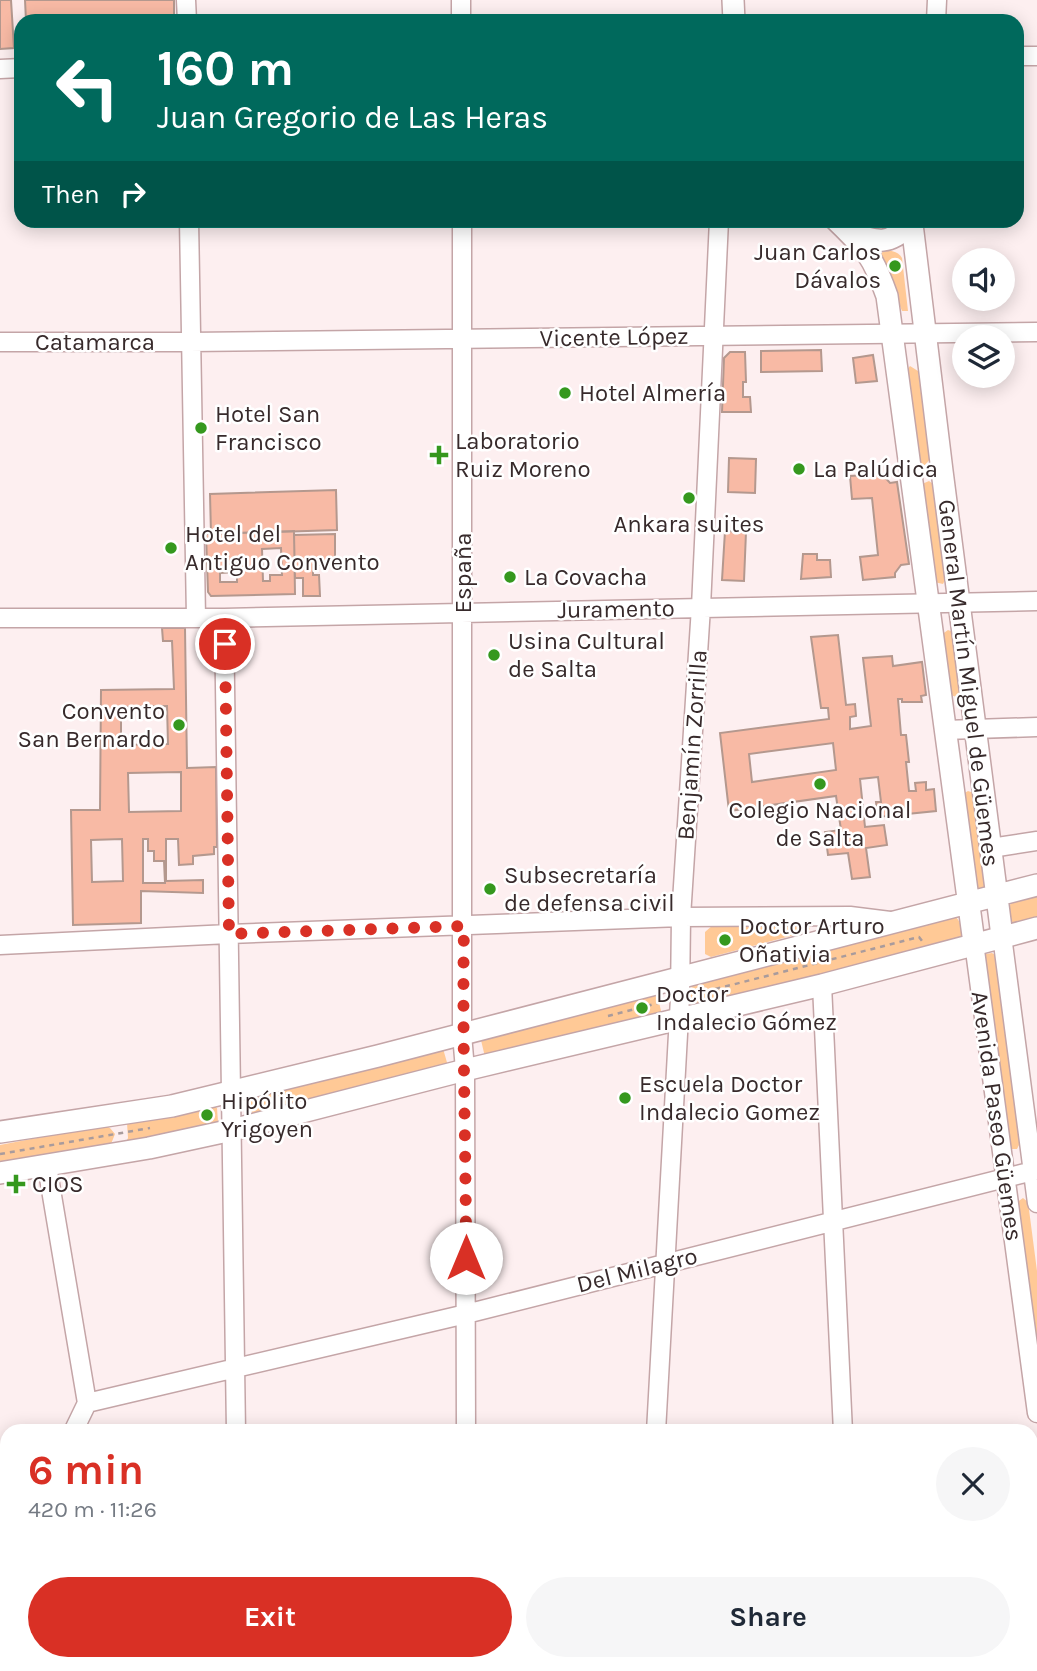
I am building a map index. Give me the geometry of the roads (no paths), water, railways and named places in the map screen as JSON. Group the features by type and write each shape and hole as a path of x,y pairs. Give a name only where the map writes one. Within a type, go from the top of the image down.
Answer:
{"main road":[{"name":"General Martín Miguel de Güemes","path":"844,228 871,257 887,296 926,602 974,943"},
{"path":"847,228 883,241 892,240 906,228"},
{"name":"General Martín Miguel de Güemes","path":"914,228 958,601 1002,936"},
{"path":"910,475 942,471"},
{"path":"0,1132 172,1106 1037,885"},
{"path":"0,1173 111,1155 232,1130 465,1070 822,985 1037,928"},
{"path":"106,1116 119,1123 123,1133 120,1145 111,1155"}],"street":[{"path":"189,228 196,618"},
{"name":"España","path":"462,228 462,1034 465,1070 466,1424"},
{"name":"Benjamín Zorrilla","path":"656,1424 681,917 701,607 719,228"},
{"name":"Vicente López","path":"190,342 1037,332"},
{"name":"Catamarca","path":"0,342 190,342"},
{"name":"Juramento","path":"0,618 224,618 1037,601"},
{"path":"224,618 236,1424"},
{"path":"945,730 1037,727"},
{"path":"991,848 1037,841"},
{"path":"0,945 681,917 850,916 894,922"},
{"name":"Avenida Paseo Güemes","path":"1002,936 1035,1170 1037,1203"},
{"name":"Avenida Paseo Güemes","path":"974,943 1037,1413"},
{"path":"822,985 843,1424"},
{"path":"47,1166 88,1403 77,1424"},
{"name":"Del Milagro","path":"88,1403 466,1314 1035,1170"}],"place":[{"name":"Juan Carlos Dávalos","path":"895,266"},
{"name":"Hotel Almería","path":"565,393"},
{"name":"Hotel San Francisco","path":"201,428"},
{"name":"Laboratorio Ruiz Moreno","path":"439,455"},
{"name":"La Palúdica","path":"799,469"},
{"name":"Ankara suites","path":"689,498"},
{"name":"Hotel del Antiguo Convento","path":"171,548"},
{"name":"La Covacha","path":"510,577"},
{"name":"Usina Cultural de Salta","path":"494,655"},
{"name":"Convento San Bernardo","path":"179,725"},
{"name":"Colegio Nacional de Salta","path":"820,784"},
{"name":"Subsecretaría de defensa civil","path":"490,889"},
{"name":"Doctor Arturo Oñativia","path":"725,940"},
{"name":"Doctor Indalecio Gómez","path":"642,1008"},
{"name":"Escuela Doctor Indalecio Gomez","path":"625,1098"},
{"name":"Hipólito Yrigoyen","path":"207,1115"},
{"name":"CIOS","path":"16,1184"}]}
